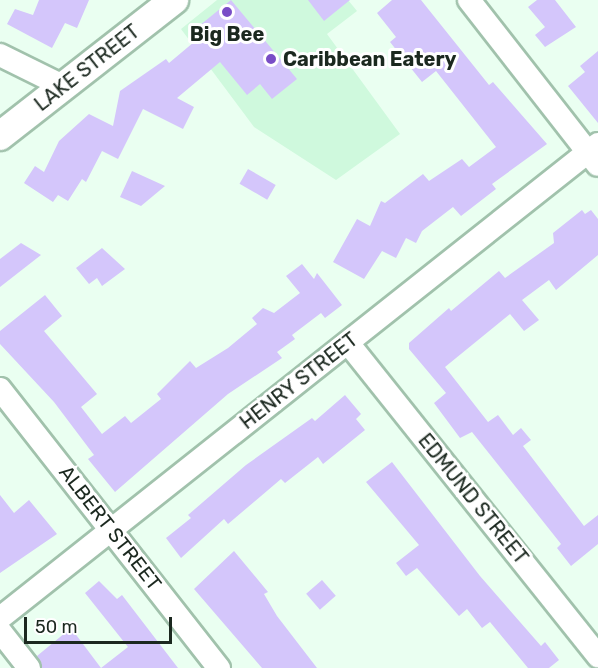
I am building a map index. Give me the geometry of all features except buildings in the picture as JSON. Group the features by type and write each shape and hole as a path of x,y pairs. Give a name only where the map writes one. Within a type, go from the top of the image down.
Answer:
{"main road":[{"name":"LAKE STREET","path":"0,136 174,0"}],"street":[{"path":"469,0 595,154"},
{"path":"0,55 63,86"},
{"name":"HENRY STREET","path":"0,618 348,343 595,154"},
{"name":"EDMUND STREET","path":"348,343 598,656"},
{"name":"ALBERT STREET","path":"0,389 219,668"},
{"path":"0,631 29,668"}],"shaded area":[{"path":"217,0 348,0 357,11 327,34 400,134 336,180 254,127 181,29"}],"place":[{"name":"Big Bee","path":"227,12"},
{"name":"Caribbean Eatery","path":"271,59"}]}
